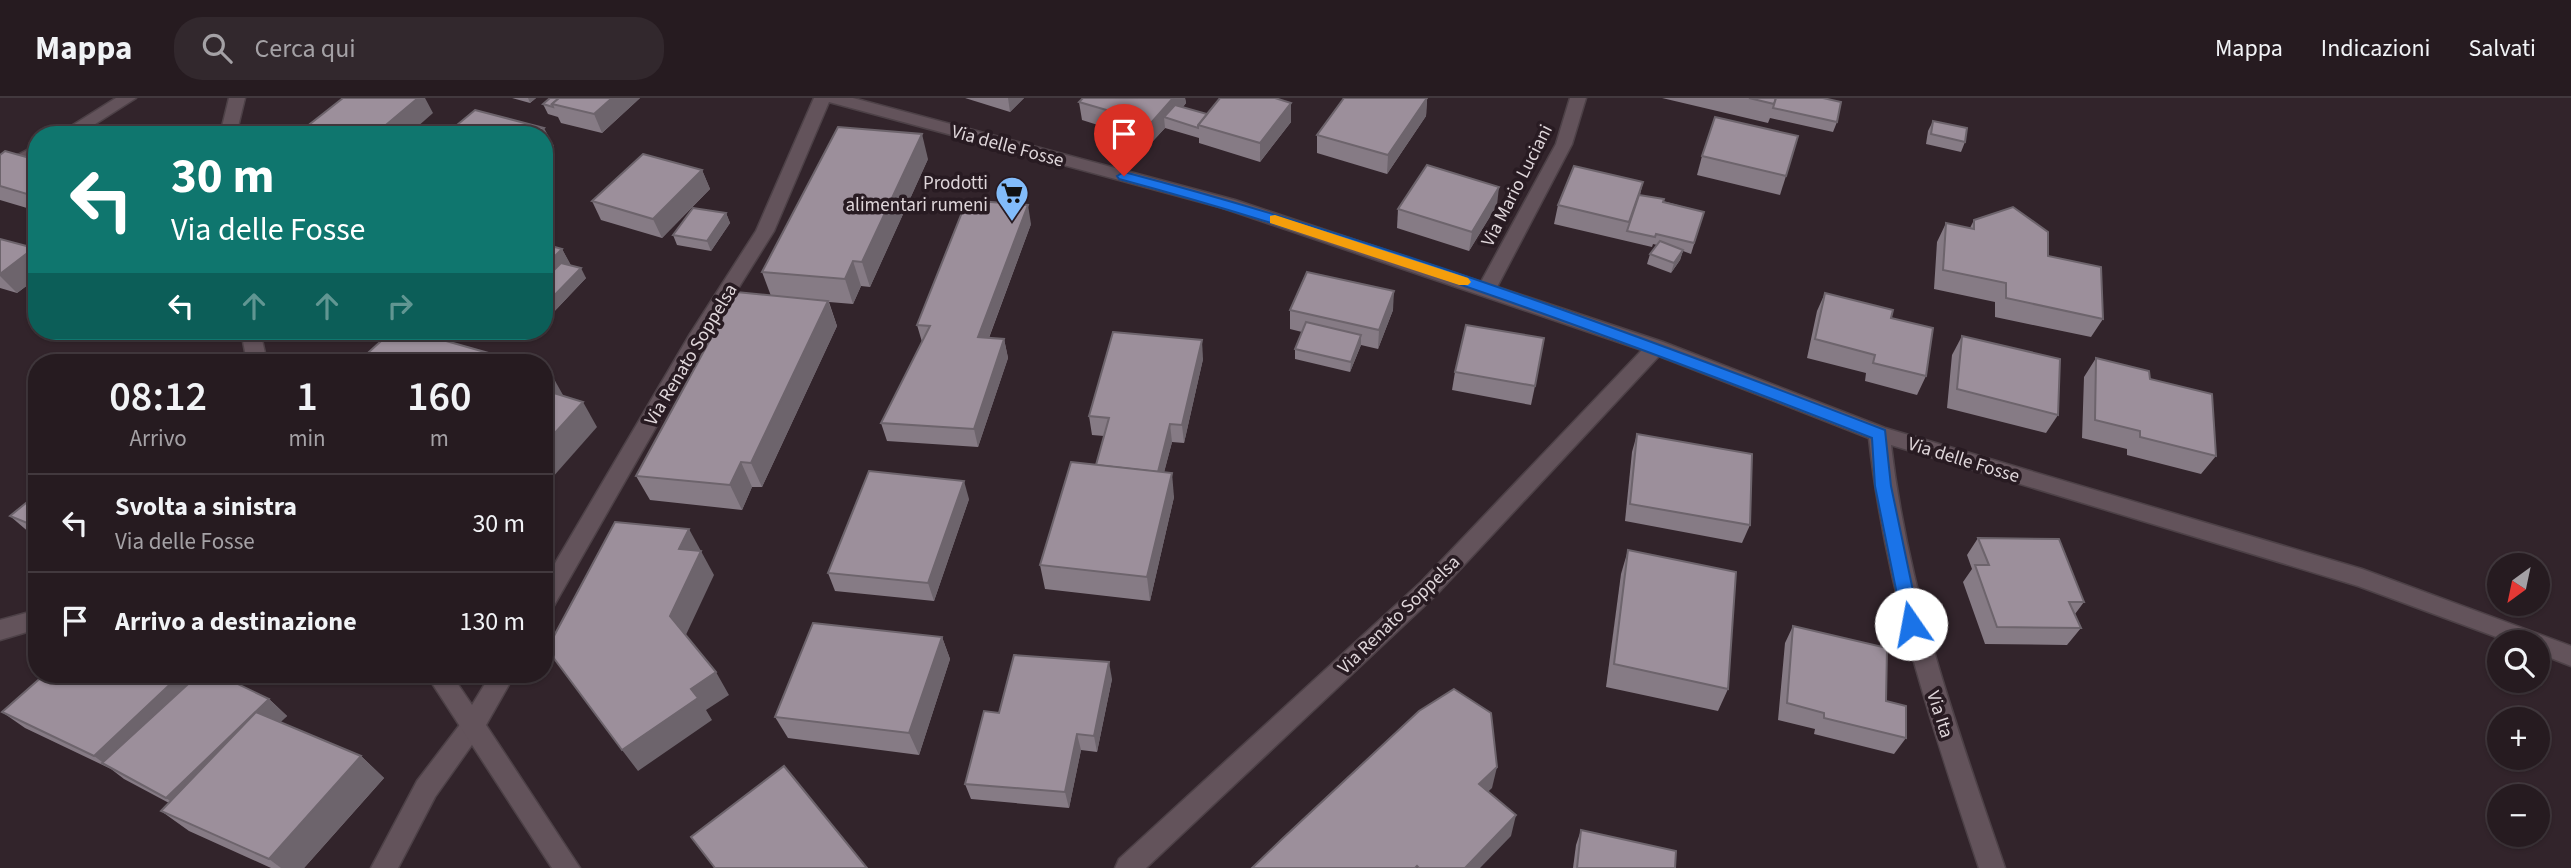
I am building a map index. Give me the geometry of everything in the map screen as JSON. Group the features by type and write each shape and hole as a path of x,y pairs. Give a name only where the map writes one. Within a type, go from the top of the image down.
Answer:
{"street":[{"path":"80,126 128,98"},
{"path":"230,126 236,98"},
{"name":"Via Renato Soppelsa","path":"553,587 697,339 765,232 822,98"},
{"name":"Via delle Fosse","path":"834,98 1229,204 1656,348 1879,434 2362,578 2502,630"},
{"name":"Via Mario Luciani","path":"1486,289 1564,144 1578,98"},
{"path":"0,171 28,155"},
{"name":"Via Renato Soppelsa","path":"1128,868 1429,588 1656,348"},
{"name":"Via Ita","path":"1879,434 1883,486 1911,624 1992,868"},
{"path":"0,630 28,622"},
{"name":"Via delle Fosse","path":"2550,648 2571,656"},
{"path":"444,683 567,868"},
{"path":"384,868 426,789 473,725 498,683"}],"building":[{"path":"343,98 418,98 385,126 307,126"},
{"path":"550,98 559,98 552,104 553,107 543,104"},
{"path":"559,98 612,98 594,114 552,104"},
{"path":"1083,98 1173,98 1151,123 1079,102"},
{"path":"1220,98 1275,98 1291,103 1260,143 1198,125"},
{"path":"1344,98 1427,98 1388,155 1317,135"},
{"path":"1749,98 1776,98 1774,104"},
{"path":"1776,98 1823,98 1841,102 1837,122 1773,108"},
{"path":"1175,105 1207,114 1198,128 1164,117"},
{"path":"475,110 536,126 456,126"},
{"path":"1715,117 1798,136 1786,176 1702,156"},
{"path":"1933,121 1967,128 1965,142 1931,134"},
{"path":"838,127 922,134 862,262 853,261 845,279 762,272"},
{"path":"5,151 28,157 28,194 0,186 0,155"},
{"path":"643,154 702,170 653,219 592,201"},
{"path":"1427,165 1499,187 1472,232 1398,209"},
{"path":"1574,166 1643,182 1629,222 1558,205"},
{"path":"1639,195 1664,199 1663,202 1704,212 1694,243 1656,234 1655,237 1627,231"},
{"path":"967,200 1028,205 978,337 1004,339 974,429 881,423 930,326 917,325"},
{"path":"2013,207 2048,232 2048,256 2101,267 2103,319 2006,298 2006,283 1943,270 1946,223 1974,229 1974,220"},
{"path":"693,208 726,213 707,241 673,235"},
{"path":"0,239 28,246 28,253 0,274"},
{"path":"1660,241 1683,250 1674,263 1650,254"},
{"path":"553,246 562,249 553,258"},
{"path":"561,263 581,268 553,297 553,271"},
{"path":"1307,272 1394,291 1379,330 1290,310"},
{"path":"736,292 828,301 751,463 741,462 730,485 636,476"},
{"path":"1825,293 1893,310 1891,318 1933,328 1926,376 1873,363 1875,355 1815,339"},
{"path":"1306,322 1361,335 1351,362 1295,349"},
{"path":"1466,325 1544,338 1535,386 1455,372"},
{"path":"1113,332 1202,340 1182,425 1170,424 1158,472 1096,465 1109,418 1089,416"},
{"path":"1962,336 2060,359 2058,415 1957,389"},
{"path":"382,340 443,340 492,354 367,354"},
{"path":"2096,358 2149,371 2150,379 2212,394 2216,456 2140,437 2140,431 2095,420"},
{"path":"553,393 583,402 553,435"},
{"path":"1637,434 1752,454 1750,525 1630,504"},
{"path":"1071,462 1172,473 1147,577 1040,565"},
{"path":"869,471 964,481 928,583 828,573"},
{"path":"28,501 28,523 10,516"},
{"path":"615,522 689,529 679,549 701,551 670,616 716,672 691,689 698,698 622,750 553,657 553,638"},
{"path":"1978,538 2059,539 2084,602 2069,602 2081,628 1997,627 1975,565 1989,565"},
{"path":"1628,550 1736,572 1728,689 1614,664"},
{"path":"813,623 942,637 909,733 775,717"},
{"path":"1793,626 1887,648 1886,701 1906,706 1906,738 1824,718 1824,713 1787,703"},
{"path":"1014,655 1109,662 1094,736 1077,734 1065,792 965,784 984,711 999,713"},
{"path":"35,683 171,683 94,756 2,712"},
{"path":"189,683 236,683 269,699 166,798 102,763"},
{"path":"1454,689 1491,713 1497,767 1479,784 1516,815 1465,868 1252,868 1419,711"},
{"path":"256,712 361,756 269,859 161,811"},
{"path":"784,766 867,868 715,868 691,837"},
{"path":"1581,830 1676,851 1675,868 1577,868"}],"slow traffic":[{"path":"1275,219 1464,282"}],"place":[{"name":"Prodotti alimentari rumeni","path":"1012,223"}],"route":[{"path":"1124,176 1229,204 1510,297 1656,348 1879,434 1883,486 1911,624"}]}
